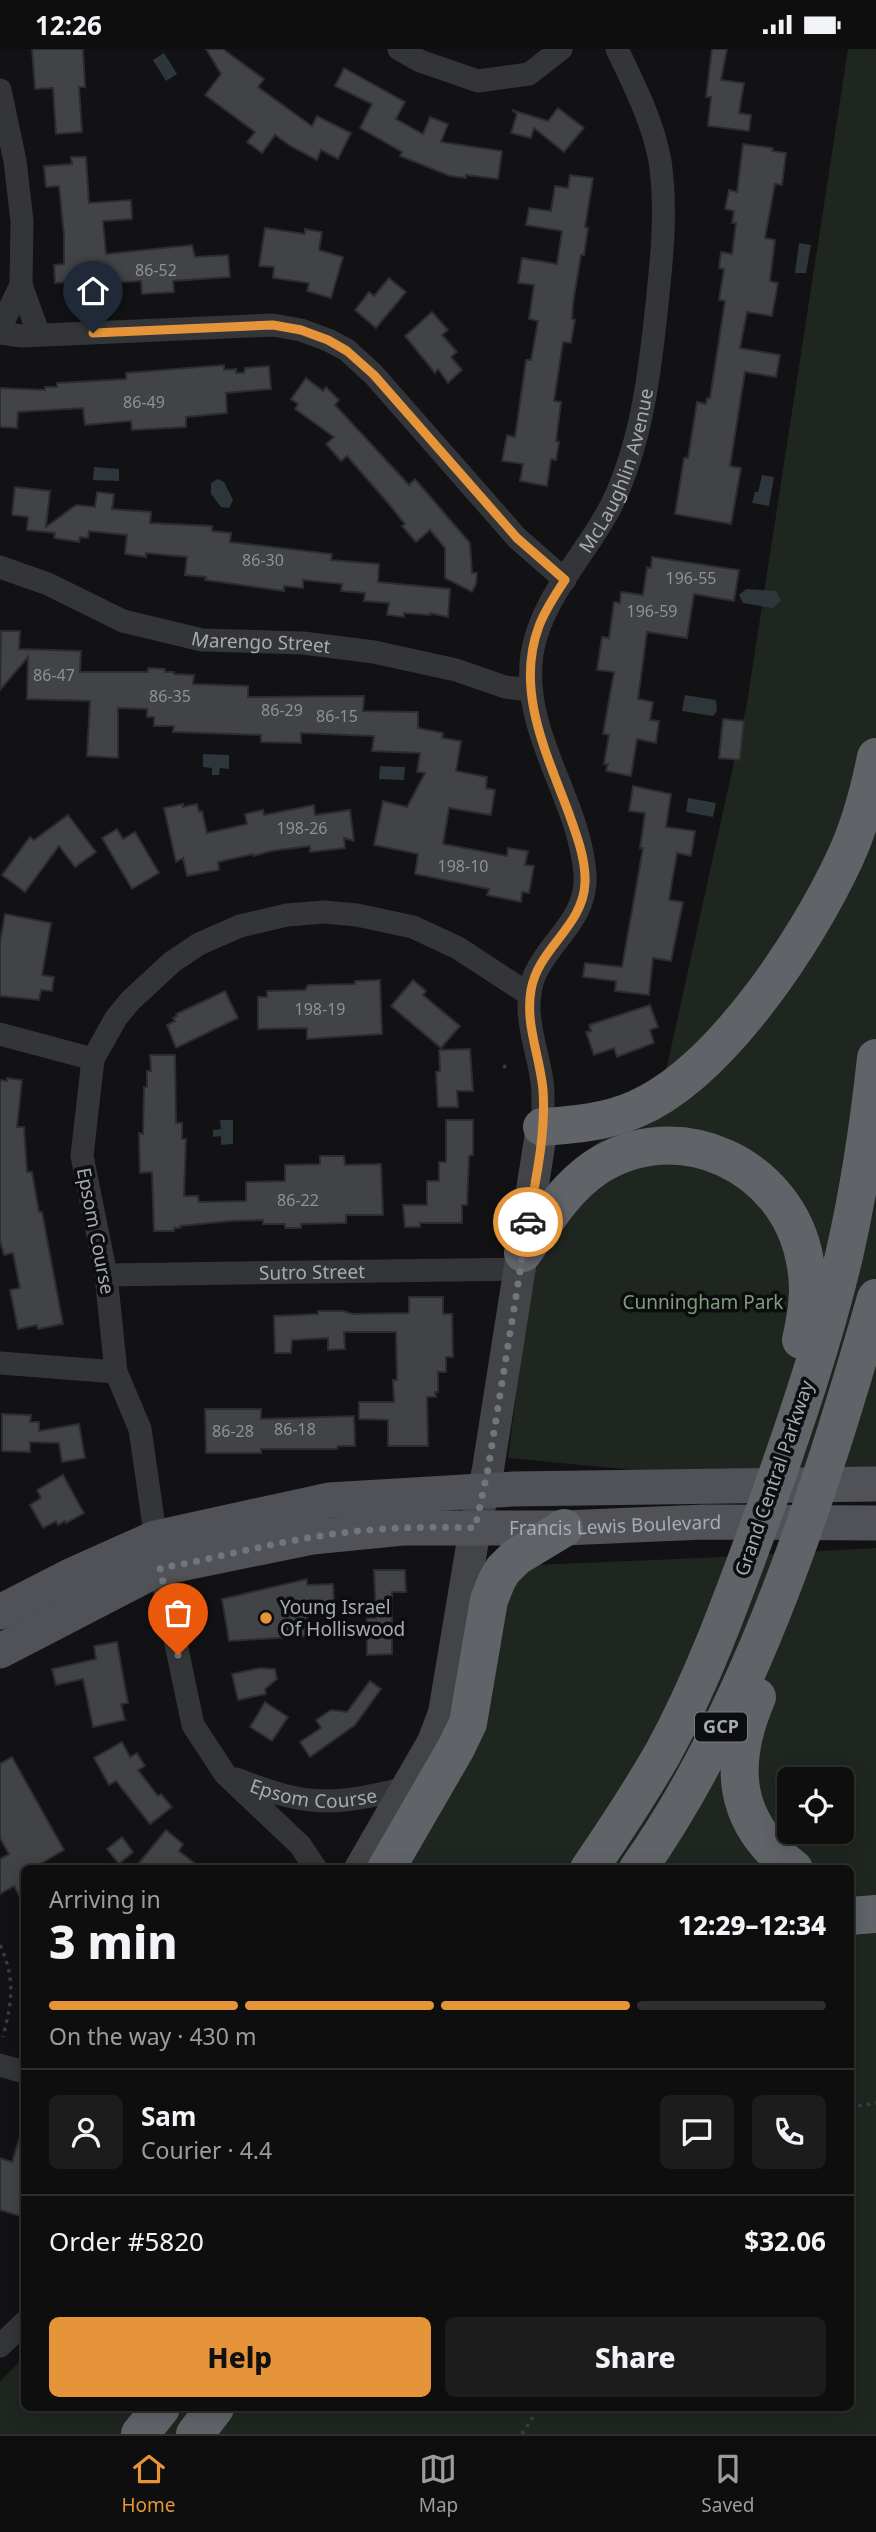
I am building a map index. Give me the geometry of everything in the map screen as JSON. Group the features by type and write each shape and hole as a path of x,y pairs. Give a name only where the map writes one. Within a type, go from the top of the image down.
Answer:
{"highway":[{"path":"542,1127 576,1125 636,1109 677,1084 735,1028 788,957 835,879 864,810 876,757"},
{"name":"Grand Central Parkway","path":"592,1865 630,1810 664,1751 694,1688 749,1553 780,1438 827,1325 858,1188 876,1058"},
{"path":"522,1261 572,1186 596,1167 636,1149 666,1145 696,1148 724,1157 751,1172 773,1194 790,1220 802,1247 807,1279 808,1305 780,1438"},
{"name":"GCP","path":"641,1865 672,1818 706,1756 747,1669 785,1576 831,1444 876,1298"},
{"path":"831,1444 876,1353"},
{"path":"388,1865 468,1723 489,1600 497,1580 516,1557 564,1528"},
{"path":"785,1576 769,1667 741,1743 739,1777 745,1808 752,1824 767,1845 790,1865"},
{"path":"575,1865 630,1810"},
{"path":"854,1888 876,1889"},
{"path":"854,1916 876,1914"},
{"path":"195,2434 213,2411"}],"main road":[{"name":"Francis Lewis Boulevard","path":"0,1612 70,1576 158,1553 329,1500 483,1490 876,1484"},
{"name":"Francis Lewis Boulevard","path":"0,1651 158,1553 194,1562 276,1543 349,1532 403,1528 564,1528 704,1522 876,1523"}],"street":[{"path":"399,49 420,61 478,81 529,74 561,49"},
{"name":"McLaughlin Avenue","path":"475,1528 522,1261 542,1127 543,1092 531,1029 530,995 544,959 576,915 585,883 578,839 538,730 530,690 533,653 538,628 610,508 631,452 646,387 659,294 663,197 659,158 640,98 617,49"},
{"path":"0,90 15,161 22,221 21,285 38,335"},
{"path":"21,285 0,331 22,336 273,325 301,330 328,340 347,351 374,375 517,538 565,580"},
{"name":"Marengo Street","path":"0,567 48,584 123,621 201,640 303,643 374,652 456,670 505,687 530,690"},
{"name":"Epsom Course","path":"313,1865 300,1845 225,1774 193,1725 158,1553 139,1429 116,1372 106,1275 82,1156 93,1059 116,1019 130,1001 172,961 199,944 240,926 287,915 324,912 357,915 413,927 458,948 530,995"},
{"path":"0,1034 93,1059"},
{"name":"Sutro Street","path":"106,1275 522,1261"},
{"path":"0,1363 116,1372"},
{"path":"362,1865 433,1742 444,1713 475,1528"},
{"name":"Epsom Course","path":"225,1774 274,1794 308,1802 343,1802 406,1789"},
{"path":"0,2065 21,2071"},
{"path":"0,2346 21,2326"}],"path":[{"path":"503,1067 510,1065"},
{"path":"0,1945 10,1973 13,1992 3,2037"},
{"path":"854,2106 876,2103"},
{"path":"522,2434 537,2411"}],"green space":[{"name":"Cunningham Park","path":"848,49 876,49 876,1477 740,1480 508,1458 543,1188 662,1089 747,703"},
{"path":"876,1548 876,2434 0,2434 0,2382 21,2359 21,2411 854,2411 854,1865 401,1865 510,1566"}],"shaded area":[{"path":"164,53 177,74 166,81 153,60"},
{"path":"799,243 811,245 806,273 795,273"},
{"path":"94,467 119,469 119,481 93,480"},
{"path":"762,475 774,477 769,506 752,503"},
{"path":"218,479 224,482 233,500 229,508 221,507 211,494 211,483"},
{"path":"746,589 776,591 781,601 773,608 743,603 739,595"},
{"path":"685,695 716,700 717,711 713,716 682,711"},
{"path":"203,754 229,755 229,769 220,768 219,775 212,775 212,768 203,767"},
{"path":"380,766 405,767 404,780 379,779"},
{"path":"688,798 716,803 713,817 686,812"},
{"path":"220,1120 233,1120 233,1144 221,1145 221,1136 213,1137 213,1130 221,1129"}],"building":[{"path":"32,49 83,49 85,87 79,87 82,132 56,134 53,88 35,89"},
{"path":"206,49 223,49 264,79 258,87 312,126 317,116 351,133 338,159 321,150 317,160 275,135 262,153 247,142 255,132 205,95 221,74"},
{"path":"712,49 727,49 721,80 744,83 739,113 751,115 749,131 708,126 711,97 706,97"},
{"path":"344,68 405,102 396,119 423,134 430,117 448,124 441,142 502,151 498,179 450,176 400,156 402,152 360,128 372,104 335,86"},
{"path":"558,108 584,128 564,152 534,128 531,138 511,133 517,114 512,110 548,121"},
{"path":"743,144 773,148 772,151 786,153 782,185 775,184 765,238 775,240 770,281 778,283 772,316 747,312 740,348 780,355 776,377 745,372 730,466 741,468 731,524 675,514 697,402 706,404 707,398 710,398 725,301 719,300 724,269 719,268 721,252 732,254 736,223 732,223 734,211 725,209 729,190 737,192"},
{"path":"71,157 86,157 89,203 131,200 132,219 103,221 106,254 192,245 195,257 228,255 230,277 173,281 174,292 142,294 141,281 107,283 107,289 67,291 67,282 55,283 54,265 64,264 64,235 59,186 46,187 44,166 72,164"},
{"path":"570,175 593,178 585,227 588,228 584,255 581,255 573,303 572,319 575,320 571,343 563,342 554,401 561,402 556,441 559,442 556,460 551,459 547,486 520,481 523,464 502,461 507,435 515,437 526,360 531,360 538,321 529,319 534,285 518,283 522,258 557,264 562,231 526,225 529,208 551,211 555,186 568,188"},
{"path":"265,228 305,234 305,229 322,232 319,250 343,257 331,298 307,291 309,283 273,278 274,267 259,266"},
{"path":"389,278 406,292 376,328 355,310 369,292 374,296"},
{"path":"432,312 448,330 442,335 457,352 451,357 462,370 448,383 438,369 435,373 405,336"},
{"path":"224,365 224,370 236,369 236,373 244,373 245,368 269,366 271,389 226,393 227,413 186,417 186,427 132,430 131,421 85,425 83,408 18,412 17,428 0,427 0,388 45,390 45,387 57,387 57,383 126,379 126,373"},
{"path":"306,378 323,391 326,387 339,400 335,405 409,485 415,479 470,543 472,573 477,573 472,592 445,578 445,548 430,530 416,542 402,526 405,524 347,456 341,461 326,444 334,437 295,409 298,404 291,399"},
{"path":"15,487 50,491 46,527 76,505 95,507 97,492 114,494 112,509 151,512 150,523 212,526 212,531 231,533 230,542 332,554 331,560 379,564 378,582 450,589 448,617 430,613 404,613 404,617 387,615 389,603 364,601 365,593 341,591 342,584 303,580 303,588 284,586 284,591 185,575 187,557 125,554 127,535 89,531 88,538 80,537 79,542 54,538 55,533 27,530 28,517 12,515"},
{"path":"652,557 739,570 734,601 694,594 687,638 647,632 638,699 653,702 650,720 659,721 656,743 637,739 631,776 606,771 608,764 604,764 609,735 603,734 614,672 597,670 602,637 609,638 614,602 620,603 621,592 643,595 647,567 651,568"},
{"path":"1,631 20,631 19,649 81,651 80,672 148,672 148,668 165,669 165,672 174,674 194,675 193,684 248,686 248,697 364,696 363,711 418,712 418,728 443,733 442,738 461,741 456,771 487,777 486,788 495,790 491,815 449,808 443,844 507,856 508,848 528,851 525,865 534,866 529,893 522,892 521,902 487,895 489,889 415,874 418,854 374,845 383,801 407,807 425,773 417,772 420,753 372,751 374,736 301,733 301,743 261,742 261,735 173,732 174,726 154,726 154,717 147,717 147,709 118,708 118,758 87,756 90,701 27,699 28,657 0,690"},
{"path":"723,719 744,721 740,760 719,758"},
{"path":"633,786 671,794 666,827 695,831 691,856 677,853 669,900 683,902 671,961 653,958 649,995 615,991 616,981 583,977 585,963 622,967 643,848 640,848 645,813 629,811"},
{"path":"183,804 183,807 197,804 199,812 202,811 207,833 247,824 245,814 263,810 264,815 314,805 315,815 350,810 354,841 344,838 345,848 310,852 310,846 253,854 218,862 219,870 187,876 183,858 176,862 164,808"},
{"path":"68,815 96,852 75,867 59,846 25,892 2,875 30,837 34,840"},
{"path":"117,829 123,839 135,832 159,873 132,889 102,838"},
{"path":"5,914 51,923 42,975 54,977 52,991 41,990 39,1000 0,996 0,942"},
{"path":"380,980 382,1034 307,1039 307,1028 258,1029 258,997 267,997 267,991 305,990 308,985 355,984 355,981"},
{"path":"413,980 426,991 423,995 460,1026 441,1048 391,1006"},
{"path":"225,991 238,1018 176,1048 167,1025 175,1021 173,1018 176,1014"},
{"path":"650,1005 658,1027 650,1030 654,1043 617,1057 614,1048 594,1055 586,1032 591,1031 589,1025"},
{"path":"470,1049 473,1091 457,1091 458,1107 438,1107 436,1072 440,1071 439,1050"},
{"path":"150,1055 175,1055 176,1123 182,1123 182,1139 186,1139 184,1196 198,1196 199,1202 246,1201 246,1182 285,1181 285,1165 320,1164 320,1156 344,1156 345,1165 381,1164 383,1215 346,1215 346,1223 301,1224 301,1228 285,1228 285,1224 263,1224 263,1220 180,1226 174,1228 174,1231 154,1231 152,1172 140,1173 139,1133 143,1134 144,1087 147,1087 147,1071 151,1071"},
{"path":"7,1078 22,1080 17,1127 24,1127 27,1172 32,1172 39,1212 42,1212 63,1324 38,1329 37,1325 18,1329 10,1290 20,1288 13,1253 4,1255 0,1241 0,1080 7,1081"},
{"path":"446,1120 473,1120 473,1155 469,1156 467,1205 462,1205 462,1223 420,1223 420,1227 405,1227 403,1205 427,1205 427,1181 439,1181 439,1162 446,1162"},
{"path":"409,1297 443,1297 443,1314 452,1314 453,1357 446,1357 446,1372 438,1372 436,1397 427,1397 428,1446 388,1446 388,1420 359,1419 359,1402 394,1402 393,1380 397,1380 396,1332 344,1332 345,1349 328,1350 328,1338 292,1340 291,1353 275,1353 274,1316 318,1314 318,1311 343,1311 353,1314 407,1313"},
{"path":"205,1409 261,1409 261,1419 354,1416 355,1446 338,1446 337,1449 261,1449 261,1453 206,1453"},
{"path":"2,1414 31,1415 30,1422 39,1422 39,1431 79,1424 85,1458 62,1462 59,1443 30,1442 30,1452 2,1451"},
{"path":"63,1475 84,1513 66,1523 65,1521 58,1525 56,1521 43,1528 30,1505 41,1498 37,1490"},
{"path":"374,1570 405,1570 406,1592 392,1592 392,1654 367,1655 367,1618 376,1618"},
{"name":"Young Israel Of Holliswood","path":"307,1579 307,1585 333,1584 334,1602 307,1603 308,1636 229,1641 222,1599"},
{"path":"117,1642 128,1703 121,1704 125,1720 93,1727 83,1679 56,1685 52,1669 96,1659 94,1646"},
{"path":"260,1668 275,1669 277,1679 265,1689 266,1694 238,1700 232,1674"},
{"path":"370,1681 381,1689 355,1725 310,1757 300,1742 321,1728 316,1720 331,1710 347,1712"},
{"path":"265,1702 288,1717 272,1741 250,1727"},
{"path":"122,1742 130,1757 137,1753 145,1766 138,1770 158,1796 161,1794 172,1807 150,1824 116,1781 109,1785 94,1758"},
{"path":"12,1757 64,1850 40,1865 21,1865 21,1899 14,1886 0,1894 0,1859 9,1854 0,1838 0,1764"},
{"path":"166,1830 183,1844 179,1851 197,1865 137,1865"},
{"path":"122,1837 133,1852 119,1864 107,1849"},
{"path":"21,2133 20,2216 0,2210 0,2158 12,2162"}],"way so far":[{"path":"178,1655 160,1568 276,1543 349,1532 403,1528 475,1528 488,1469 528,1222"}],"place":[{"name":"Young Israel Of Holliswood","path":"266,1618"}],"route":[{"path":"93,333 273,325 301,330 328,340 347,351 374,375 517,538 565,580 538,628 530,690 538,730 582,852 585,883 576,915 544,959 532,984 530,995 529,1018 542,1079 543,1105 541,1142 528,1222"}]}
